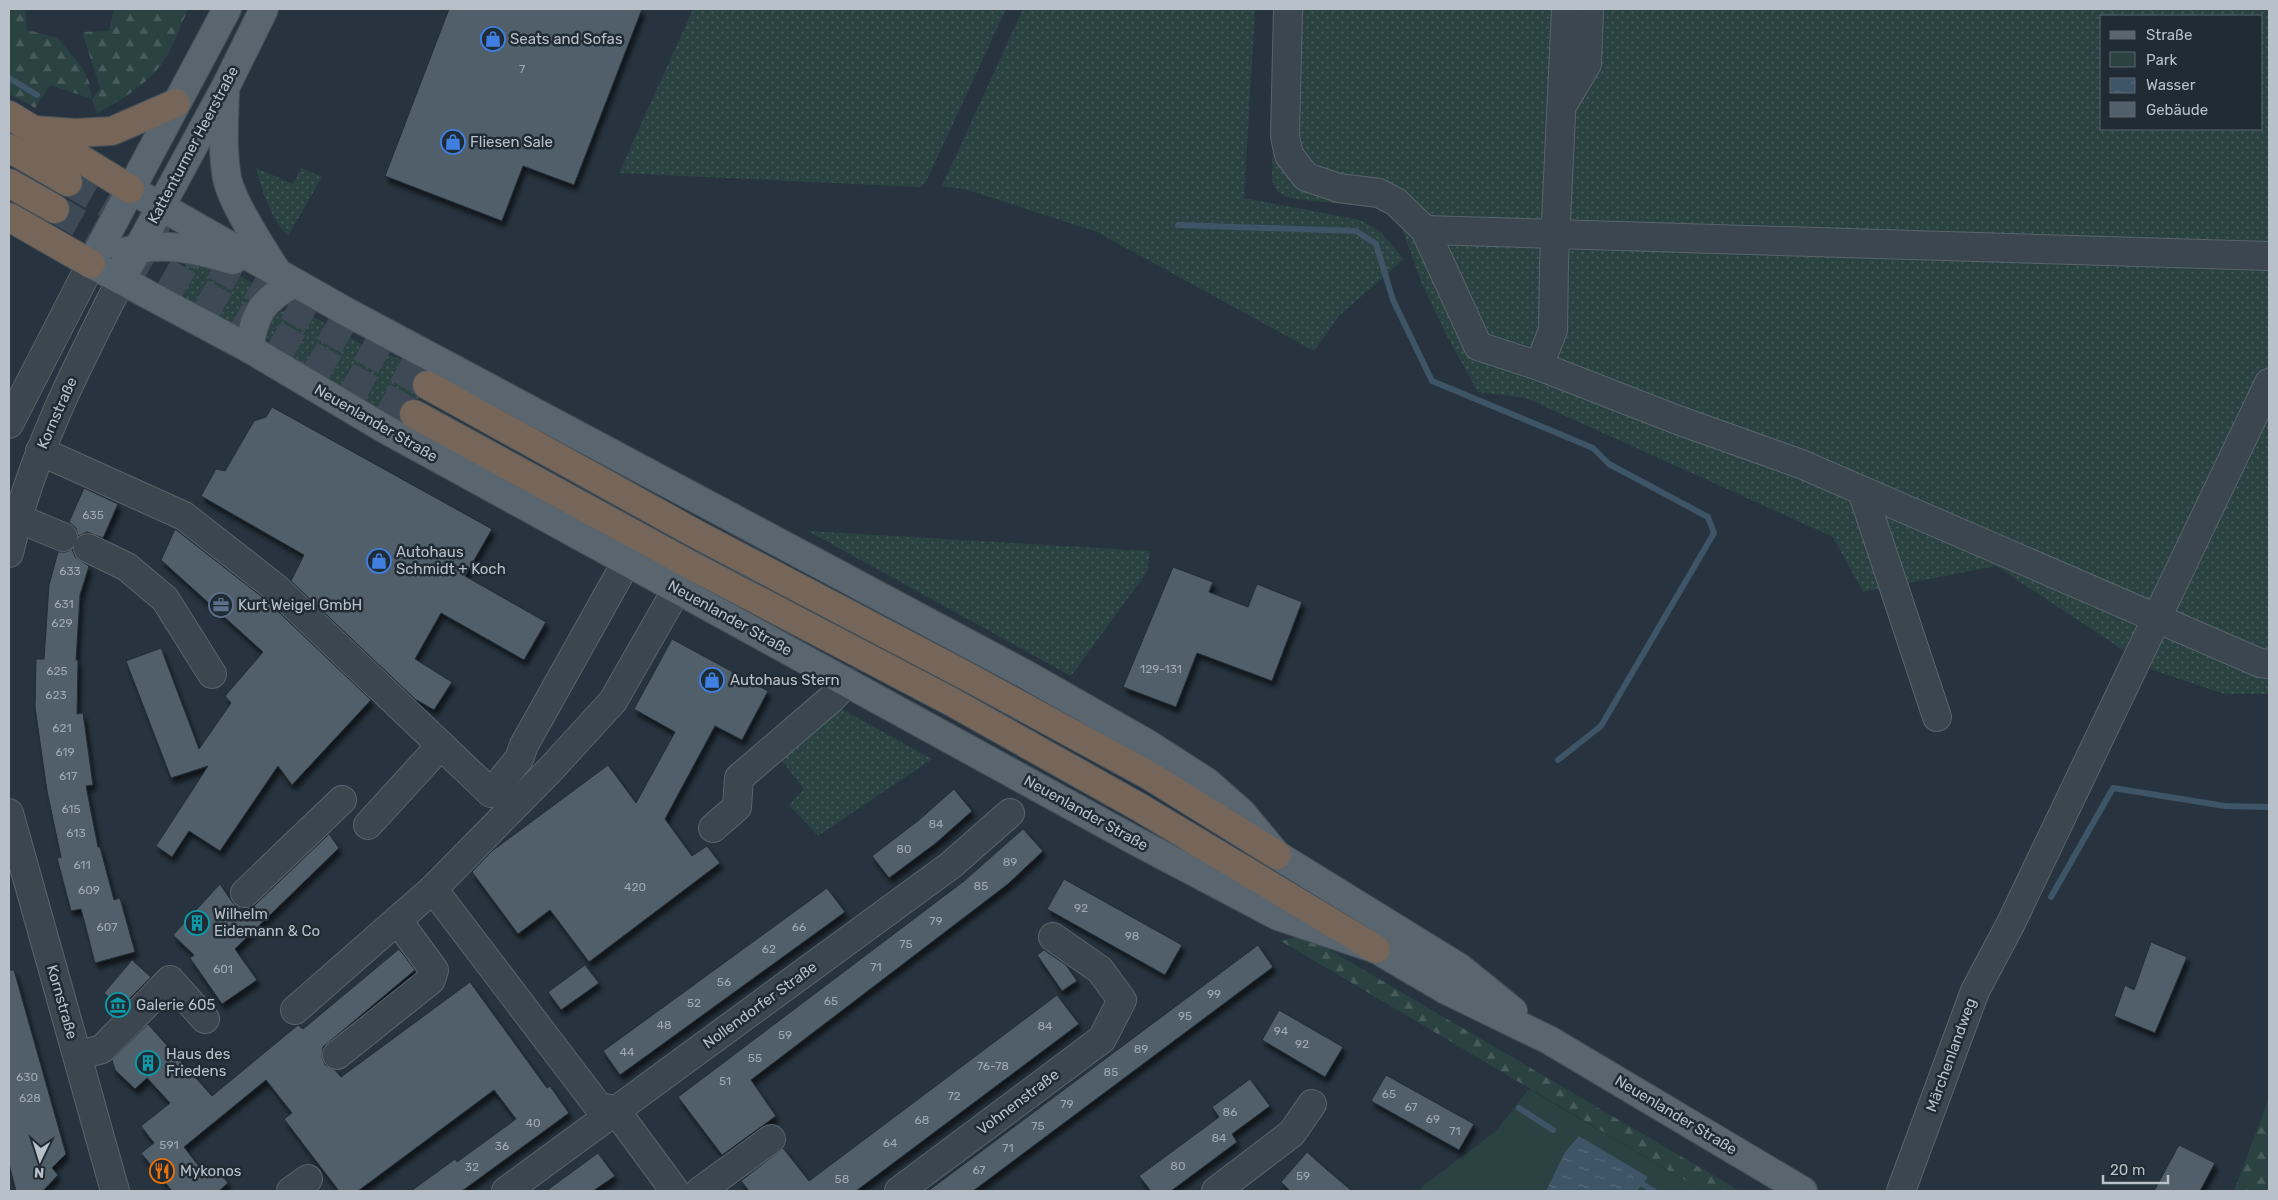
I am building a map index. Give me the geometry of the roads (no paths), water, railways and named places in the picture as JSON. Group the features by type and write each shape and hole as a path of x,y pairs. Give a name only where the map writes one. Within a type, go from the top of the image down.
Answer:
{"highway":[{"path":"35,130 75,133 112,131 176,104"},
{"path":"9,115 130,189"},
{"path":"9,148 68,182"},
{"path":"9,183 54,209"},
{"path":"9,217 91,264"},
{"name":"Neuenlander Straße","path":"427,385 698,535 1142,771 1277,855"},
{"name":"Neuenlander Straße","path":"414,414 683,561 952,702 1139,807 1376,950"}],"main road":[{"path":"91,264 227,9"},
{"name":"Kattenturmer Heerstraße","path":"121,280 226,86 264,9"},
{"path":"226,86 223,134 227,180 256,238 286,278"},
{"name":"Neuenlander Straße","path":"130,189 286,278 1025,674 1148,744 1206,782 1242,813 1277,855 1460,968 1549,1040"},
{"path":"91,264 139,248 172,246 198,250 286,278"},
{"name":"Neuenlander Straße","path":"91,264 250,350 385,429 627,562 1278,916 1376,950 1446,990 1549,1040 1803,1191"},
{"path":"250,350 252,331 259,310 275,294 286,278"}],"street":[{"path":"1288,9 1285,136 1289,156 1306,178 1339,188 1379,193 1396,202 1424,230 1478,346 1539,366 1675,419 1801,464 2260,663 2269,664"},
{"path":"1539,366 1553,330 1555,235 1566,9"},
{"path":"1562,107 1587,64 1589,9"},
{"path":"1424,230 2269,256"},
{"path":"10,418 91,264"},
{"name":"Kornstraße","path":"9,553 17,518 19,479 40,451 70,381 121,280"},
{"name":"Märchenlandweg","path":"1901,1191 1975,991 2011,924 2269,383"},
{"path":"40,451 184,516 276,588 491,794 520,759 524,746 627,562"},
{"path":"1862,491 1936,716"},
{"path":"17,518 63,537"},
{"path":"88,548 127,567 165,599 212,674"},
{"path":"295,1010 433,889 613,701 678,590"},
{"path":"713,828 737,807 739,778 831,699 847,682"},
{"path":"368,825 441,746"},
{"path":"244,893 342,800"},
{"name":"Kornstraße","path":"9,813 115,1191"},
{"name":"Nollendorfer Straße","path":"506,1191 952,865 1010,813"},
{"path":"433,889 598,1106 616,1111 675,1191"},
{"path":"337,1055 431,980 434,970 398,921"},
{"name":"Vohnenstraße","path":"899,1191 1102,1039 1122,1000 1100,970 1053,937"},
{"path":"78,1056 102,1049 170,980 205,1019"},
{"path":"1216,1191 1292,1133 1312,1104"},
{"path":"700,1191 771,1139"}],"water":[{"path":"1579,1136 1648,1177 1637,1191 1546,1191 1565,1152"}],"waterway":[{"path":"9,78 37,95"},
{"path":"1178,225 1356,231 1376,244 1393,300 1432,381 1593,448 1609,464 1708,517 1714,533 1601,726 1558,760"},
{"path":"2051,897 2113,788 2225,806 2269,807"},
{"path":"1519,1108 1553,1130"},
{"path":"1635,1180 1654,1191"}],"tunnel":[{"path":"68,182 427,385"},
{"path":"55,209 414,414"}],"place":[{"name":"Seats and Sofas","path":"493,39"},
{"name":"Fliesen Sale","path":"453,142"},
{"name":"Autohaus Schmidt + Koch","path":"379,561"},
{"name":"Kurt Weigel GmbH","path":"221,605"},
{"name":"Autohaus Stern","path":"712,680"},
{"name":"Wilhelm Eidemann & Co","path":"197,923"},
{"name":"Galerie 605","path":"118,1005"},
{"name":"Haus des Friedens","path":"148,1063"},
{"name":"Mykonos","path":"162,1171"}]}
